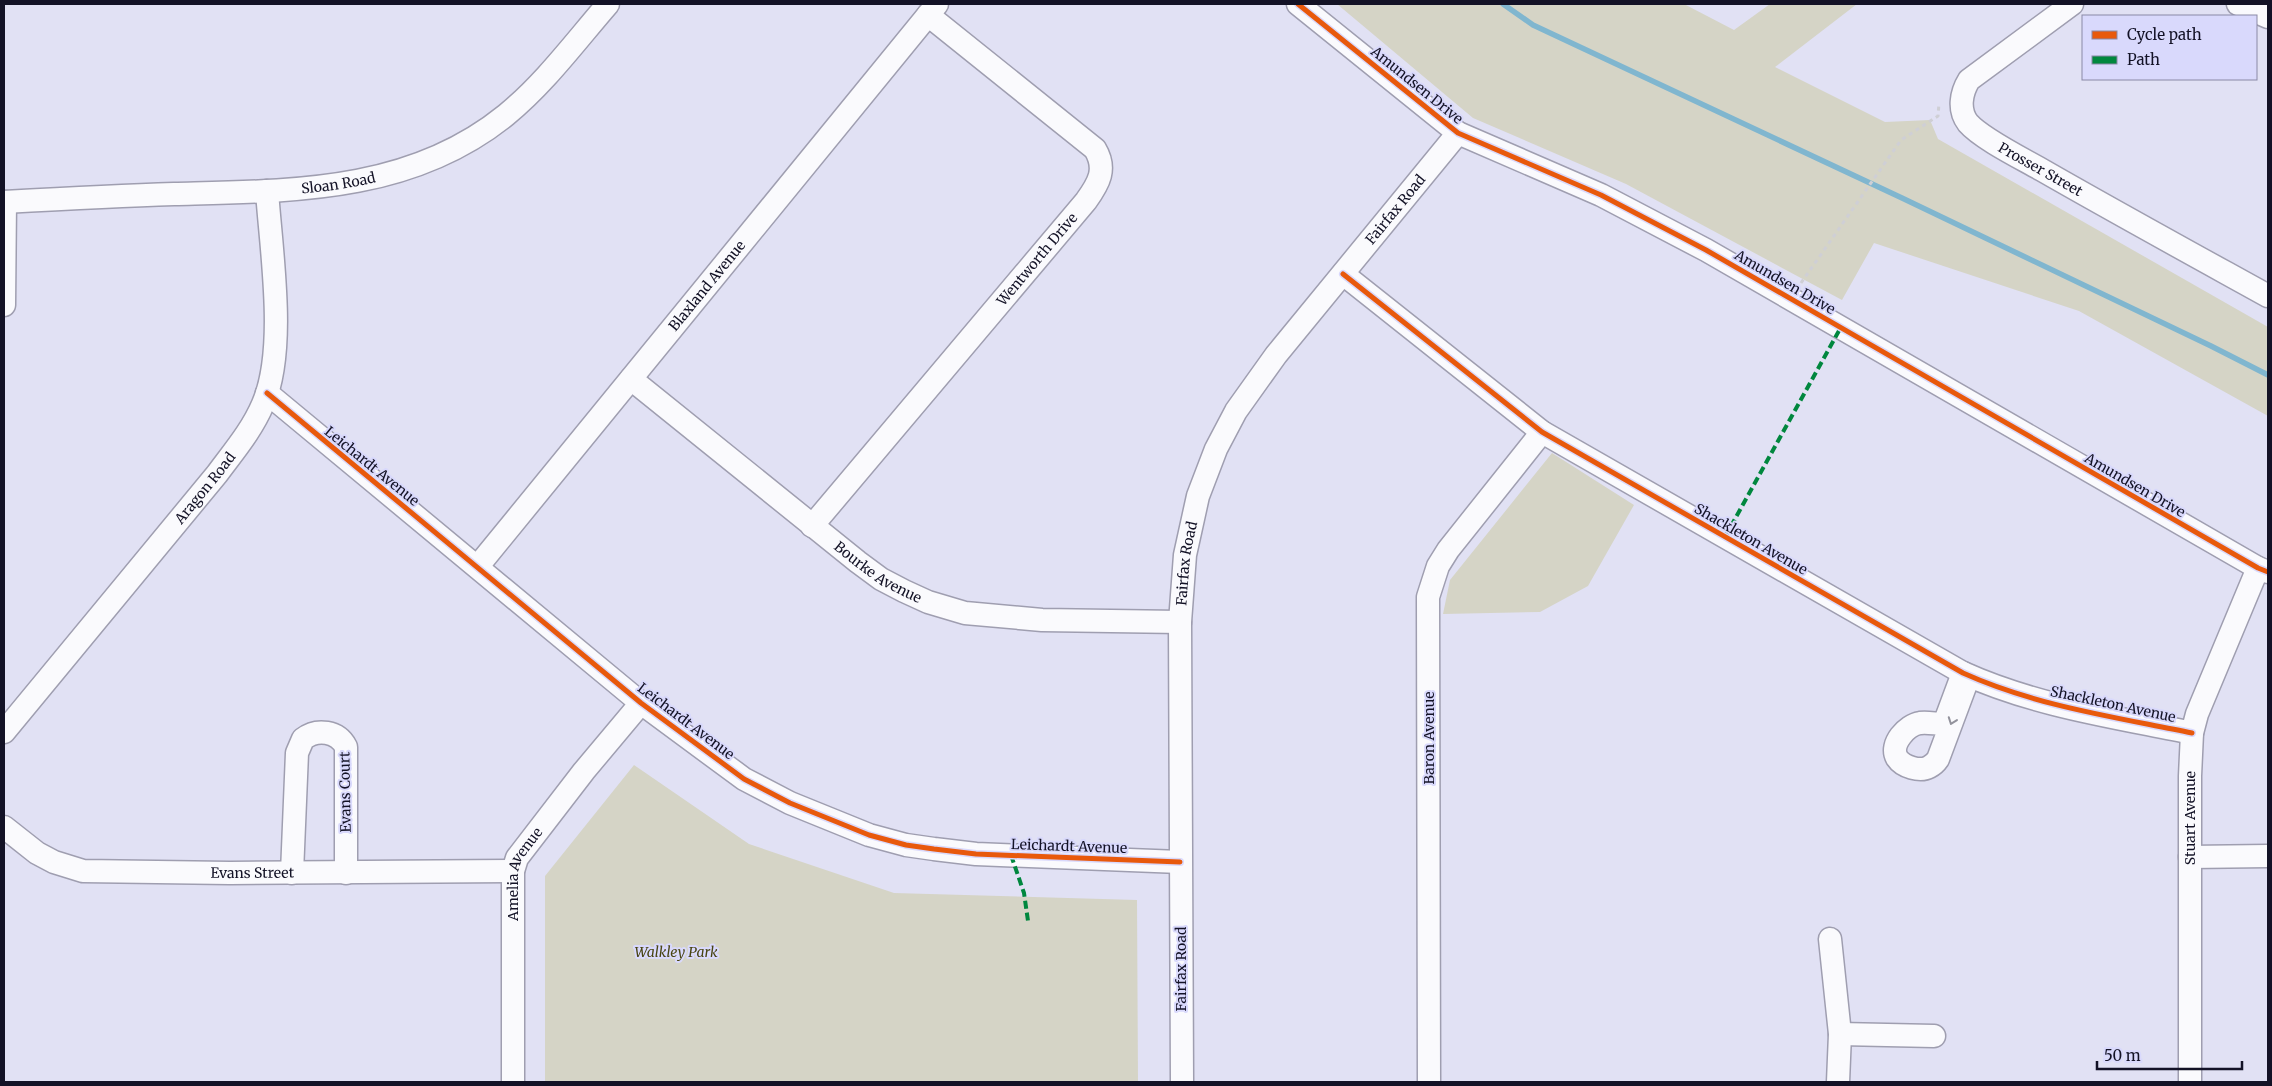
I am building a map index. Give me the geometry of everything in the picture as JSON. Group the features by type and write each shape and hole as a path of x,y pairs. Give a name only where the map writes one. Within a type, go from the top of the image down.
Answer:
{"street":[{"name":"Sloan Road","path":"4,202 267,191 348,182 383,176 414,167 460,145 505,116 544,80 608,4"},
{"name":"Amundsen Drive","path":"1298,4 1458,133 1601,195 1697,245 2263,570"},
{"name":"Prosser Street","path":"2072,4 1969,80 1963,93 1961,107 1968,123 2002,147 2114,212 2268,296"},
{"path":"2238,4 2268,17"},
{"name":"Blaxland Avenue","path":"478,566 932,9"},
{"name":"Wentworth Drive","path":"812,526 1086,201 1098,184 1101,176 1100,158 1095,149 932,9"},
{"name":"Fairfax Road","path":"1182,1082 1180,622 1182,577 1198,496 1216,449 1236,411 1259,377 1458,133"},
{"name":"Aragon Road","path":"4,732 217,474 245,436 267,393 275,336 267,191"},
{"path":"4,202 4,305"},
{"name":"Shackleton Avenue","path":"1343,274 1542,432 1966,674 1995,686 2062,706 2192,732"},
{"name":"Bourke Avenue","path":"631,379 812,526 881,579 928,602 973,614 1012,618 1180,622"},
{"name":"Leichardt Avenue","path":"267,393 641,703 744,779 790,803 869,835 906,845 976,854 1180,862"},
{"name":"Baron Avenue","path":"1429,1082 1428,597 1438,566 1448,550 1542,432"},
{"name":"Stuart Avenue","path":"2190,1082 2190,776 2192,732 2204,692 2263,570"},
{"name":"Amelia Avenue","path":"513,1082 513,871 517,858 641,703"},
{"name":"Evans Court","path":"292,873 297,753 303,739 316,732 334,734 346,747 346,873"},
{"name":"Evans Street","path":"4,826 37,853 73,869 292,873 513,871"},
{"path":"2190,857 2268,856"},
{"path":"1830,939 1840,1034 1838,1082"},
{"path":"1840,1034 1934,1036"}],"path":[{"path":"1800,283 1901,140 1938,116 1940,99"}],"green space":[{"path":"1337,4 1684,4 1734,30 1770,4 1857,4 1775,67 1885,122 1930,120 1938,139 2268,327 2268,416 2079,311 1874,243 1842,300 1626,184 1473,118"},
{"path":"1552,453 1634,505 1588,586 1540,612 1443,614 1450,580"},
{"name":"Walkley Park","path":"634,765 749,844 894,893 1137,900 1138,1082 545,1082 545,876"}],"waterway":[{"path":"1503,4 1533,25 1902,198 2268,375"}],"marked path":[{"path":"1725,537 1841,327"},
{"path":"1011,855 1024,893 1028,921"}],"cycle path":[{"path":"1298,4 1458,133 1601,195 1706,250 2258,568 2268,572"},
{"path":"1343,274 1542,432 1963,673 2019,694 2047,702 2105,716 2192,733"},
{"path":"267,393 641,703 744,779 790,803 869,835 906,845 976,854 1180,862"}]}
